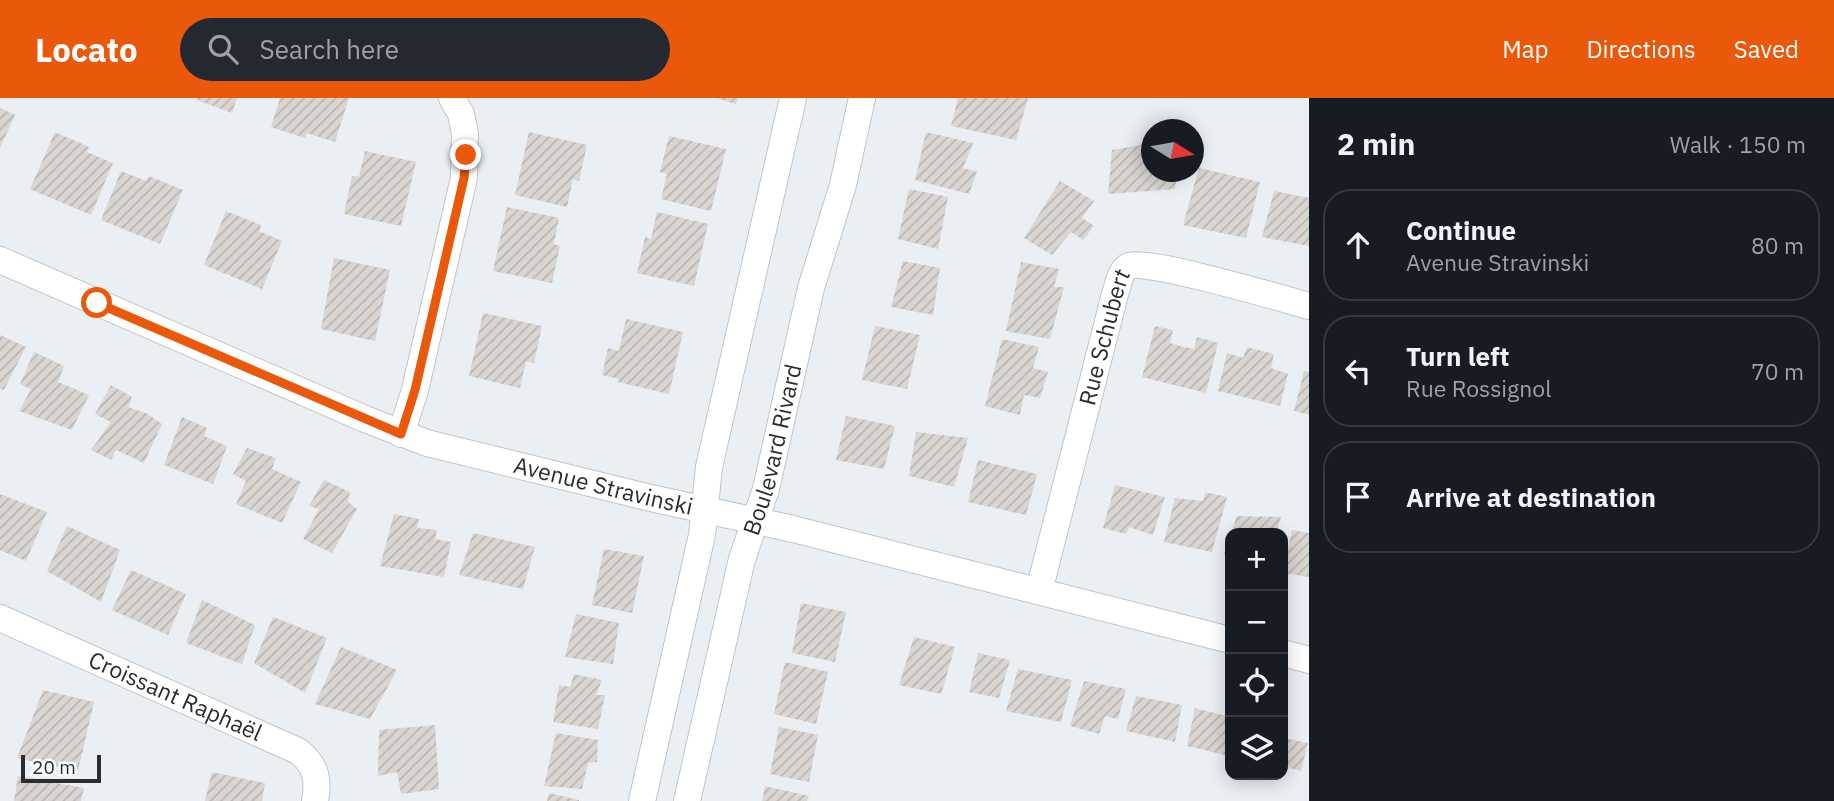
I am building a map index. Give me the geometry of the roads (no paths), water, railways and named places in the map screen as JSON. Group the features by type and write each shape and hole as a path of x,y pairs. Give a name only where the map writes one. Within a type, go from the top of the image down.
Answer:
{"street":[{"path":"401,434 415,390 464,178 465,134 461,114 452,98"},
{"name":"Boulevard Rivard","path":"642,801 702,536 709,467 793,98"},
{"name":"Boulevard Rivard","path":"687,801 741,559 766,489 811,288 843,185 862,98"},
{"name":"Avenue Stravinski","path":"0,260 401,434 454,451 754,520 1225,639"},
{"name":"Rue Schubert","path":"1039,591 1115,295 1123,272 1128,266 1138,264 1165,268 1309,306"},
{"name":"Croissant Raphaël","path":"0,618 298,751 313,765 317,777 315,801"},
{"path":"1287,654 1309,660"}]}
